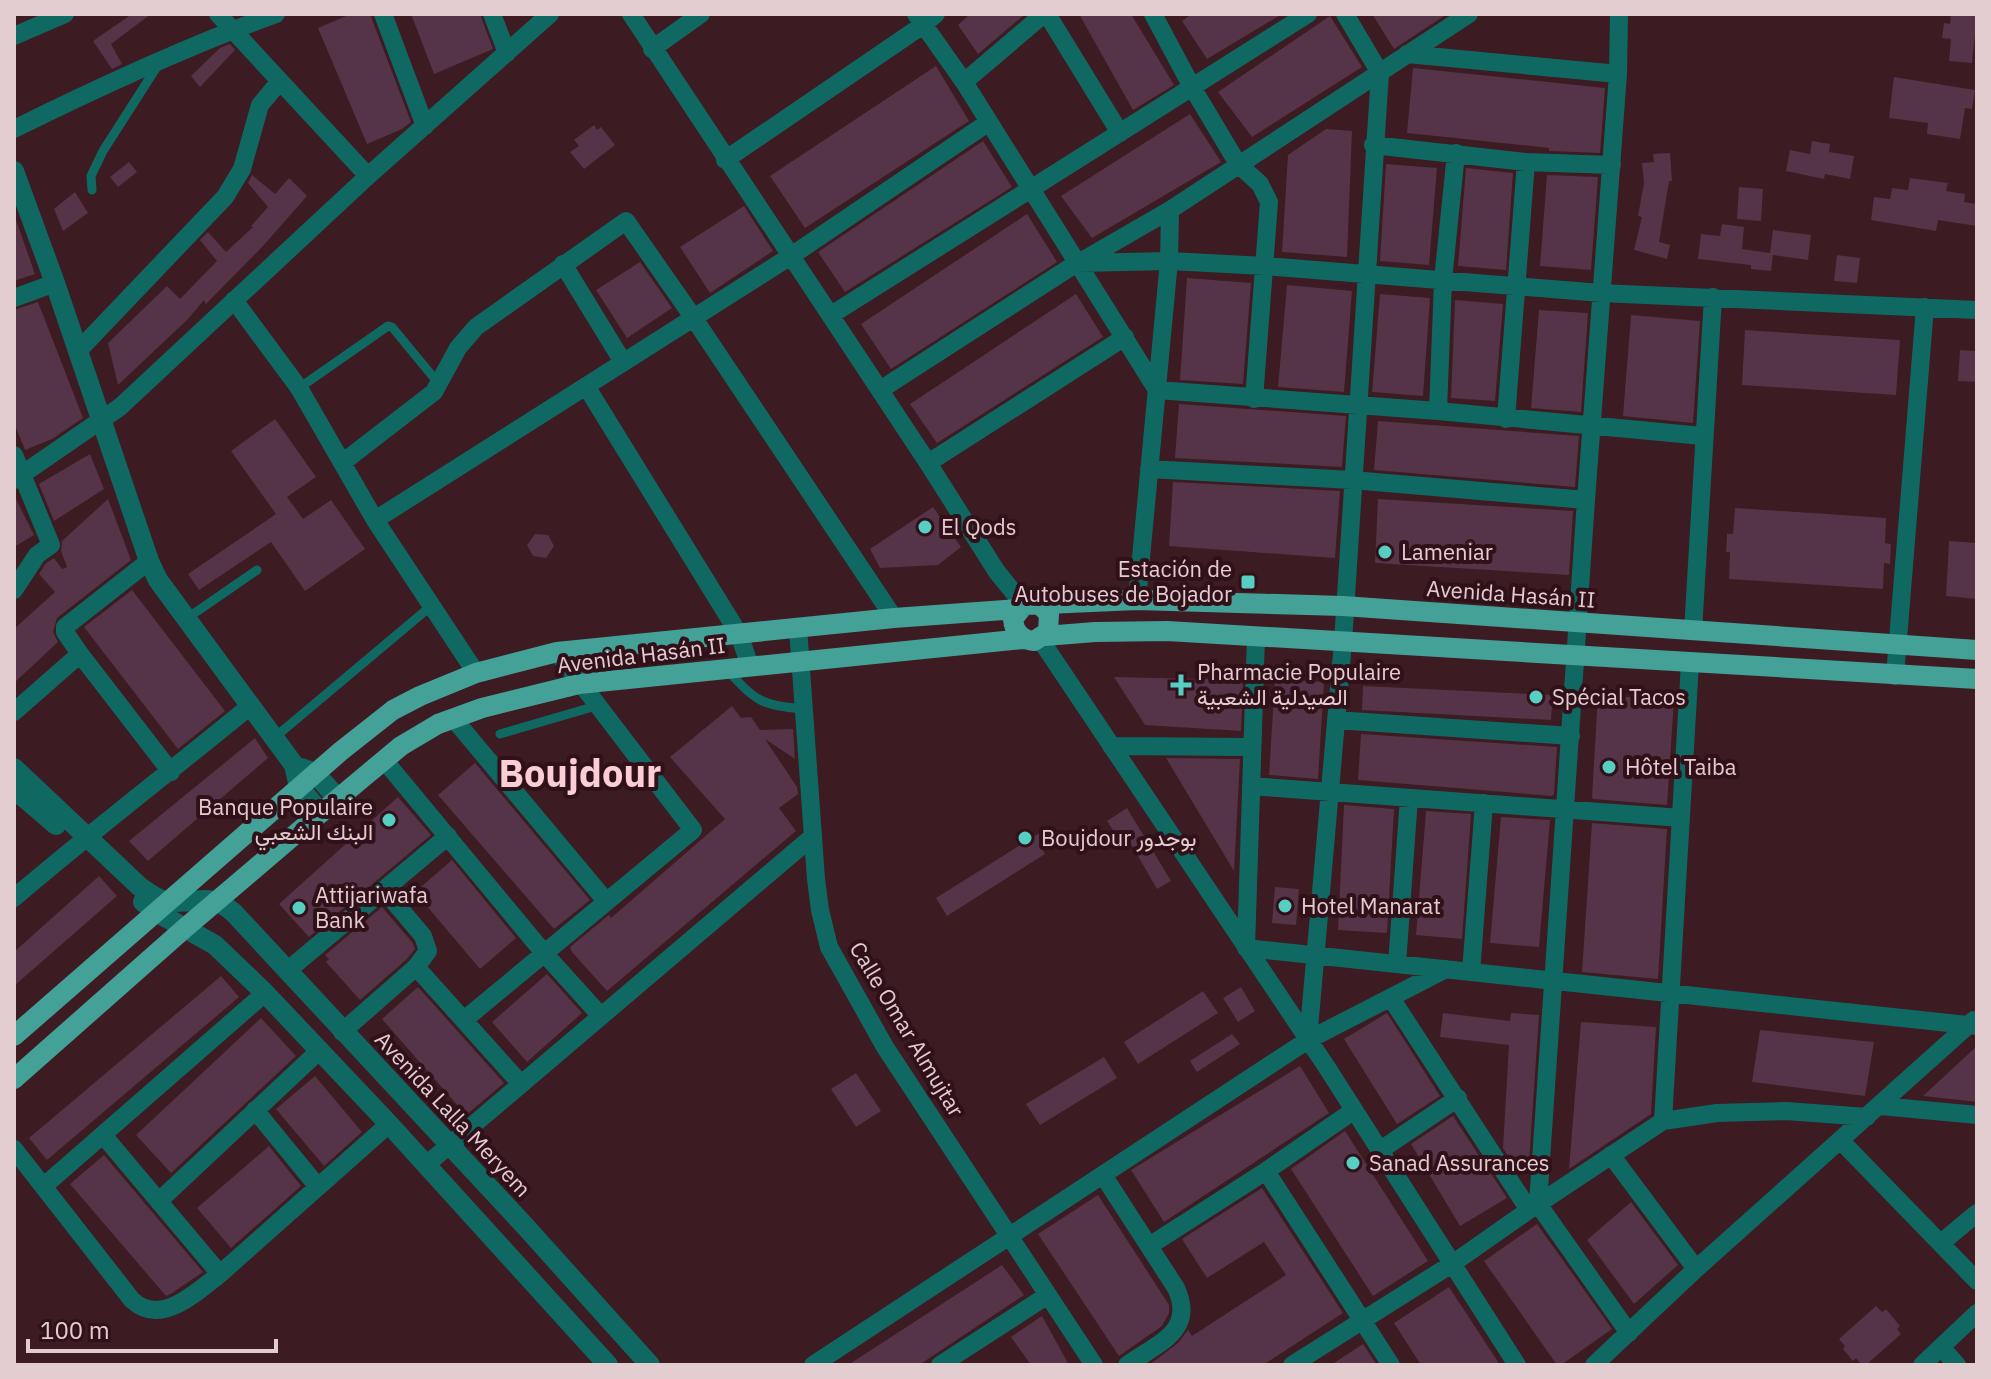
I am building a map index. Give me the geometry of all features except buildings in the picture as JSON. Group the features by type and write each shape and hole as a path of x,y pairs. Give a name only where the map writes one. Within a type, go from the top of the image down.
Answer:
{"main road":[{"name":"Avenida Hasán II","path":"14,1036 307,780 393,710 476,673 557,652 894,618 1137,600 1343,606 1977,650"},
{"path":"1028,607 1051,620 1036,638 1013,625 1028,607"},
{"name":"Avenida Hasán II","path":"14,1079 185,928 421,732 482,708 579,684 1095,632 1167,631 1977,679"}],"street":[{"path":"14,36 65,14"},
{"path":"218,14 368,176"},
{"path":"14,129 159,62 276,14"},
{"path":"383,14 425,126"},
{"path":"492,14 507,53"},
{"path":"18,478 120,407 368,176 550,14"},
{"path":"631,14 997,572 1028,607"},
{"path":"652,49 701,14"},
{"path":"964,82 1046,14 1120,133"},
{"path":"831,315 1308,14"},
{"path":"1308,1040 1343,642 1380,73 1345,14"},
{"path":"880,390 1077,263 1170,210 1469,14"},
{"path":"1534,1207 1554,981 1612,165 1619,14"},
{"path":"1158,16 1192,87 1238,164 1260,184 1269,202 1254,399"},
{"path":"725,160 925,18 1157,390"},
{"path":"1407,54 1618,74"},
{"path":"78,351 225,197 242,169 260,105 280,81"},
{"path":"375,520 791,256 989,122"},
{"path":"1373,145 1526,162 1612,165"},
{"path":"1438,411 1443,280 1456,153"},
{"path":"1506,419 1526,162"},
{"path":"14,171 158,580 294,765 307,780 338,799"},
{"path":"1137,600 1169,261 1170,210"},
{"path":"342,463 426,398 439,384 458,348 476,327 626,221 894,618"},
{"path":"1077,263 1169,261 1265,266 1517,288 1977,310"},
{"path":"563,264 623,362"},
{"path":"14,298 55,283"},
{"path":"1693,631 1713,297"},
{"path":"234,300 299,388 375,520 476,673"},
{"path":"1895,676 1925,307"},
{"path":"928,463 1125,337"},
{"path":"586,386 739,634 750,666"},
{"path":"1157,390 1438,411 1703,436"},
{"path":"14,455 18,478 51,545 37,555 14,590"},
{"path":"1149,469 1352,480 1586,500"},
{"path":"149,561 65,627 65,632 171,772"},
{"name":"Calle Omar Almujtar","path":"798,628 812,837 820,910 829,947 885,1047 1094,1365"},
{"path":"1246,948 1256,636"},
{"path":"1036,638 1308,1040 1517,1365"},
{"path":"464,1020 693,830 557,652"},
{"path":"14,712 80,654"},
{"path":"1663,1121 1690,663"},
{"path":"14,898 249,707"},
{"path":"453,718 606,901"},
{"path":"1336,720 1571,736"},
{"path":"1111,746 1252,747"},
{"path":"384,760 544,953 600,1015"},
{"path":"14,768 82,840"},
{"path":"307,780 321,813"},
{"path":"1251,786 1681,818"},
{"path":"14,789 82,840 185,928 215,945 265,993 608,1365"},
{"path":"1397,964 1409,798"},
{"path":"1471,972 1484,803"},
{"path":"287,971 448,836"},
{"path":"426,1165 812,837"},
{"path":"342,1032 426,956 427,941 385,891"},
{"path":"164,908 208,898 217,901"},
{"name":"Avenida Lalla Meryem","path":"217,901 234,913 650,1365"},
{"path":"1246,948 1974,1023"},
{"path":"416,967 521,1084"},
{"path":"813,1365 1308,1040 1446,969"},
{"path":"44,1186 265,993"},
{"path":"1391,998 1534,1207 1629,1333"},
{"path":"1594,1365 1696,1269 1974,1023"},
{"path":"159,1201 320,1050"},
{"path":"1379,1151 1458,1098"},
{"path":"255,1110 318,1187"},
{"path":"1149,1246 1353,1111"},
{"path":"1292,1365 1452,1264 1663,1121 1717,1113 1786,1111 1977,1115"},
{"path":"14,1149 141,1308 165,1310 191,1296 220,1274 389,1124"},
{"path":"103,1135 220,1274"},
{"path":"1840,1140 1977,1281"},
{"path":"1611,1155 1696,1269"},
{"path":"1266,1171 1391,1365"},
{"path":"1103,1175 1176,1288 1183,1316 1177,1328 1127,1365"},
{"path":"1941,1243 1977,1213"},
{"path":"940,1365 1048,1295"},
{"path":"1922,1365 1977,1313"},
{"path":"1941,1347 1957,1365"}],"lane":[{"path":"92,190 91,176 103,151 159,62"},
{"path":"299,388 388,326 439,384"},
{"path":"186,619 257,570"},
{"path":"274,738 431,606"},
{"path":"726,669 752,696 767,705 804,709"},
{"path":"500,734 596,706"}],"place":[{"name":"El Qods","path":"925,527"},
{"name":"Lameniar","path":"1385,552"},
{"name":"Estación de Autobuses de Bojador","path":"1248,582"},
{"name":"Pharmacie Populaire الصيدلية الشعبية","path":"1181,685"},
{"name":"Spécial Tacos","path":"1536,697"},
{"name":"Hôtel Taiba","path":"1609,767"},
{"name":"Banque Populaire البنك الشعبي","path":"389,820"},
{"name":"Boujdour بوجدور","path":"1025,838"},
{"name":"Hotel Manarat","path":"1285,906"},
{"name":"Attijariwafa Bank","path":"299,908"},
{"name":"Sanad Assurances","path":"1353,1163"}],"district":[{"name":"Boujdour","path":"580,774"}]}
